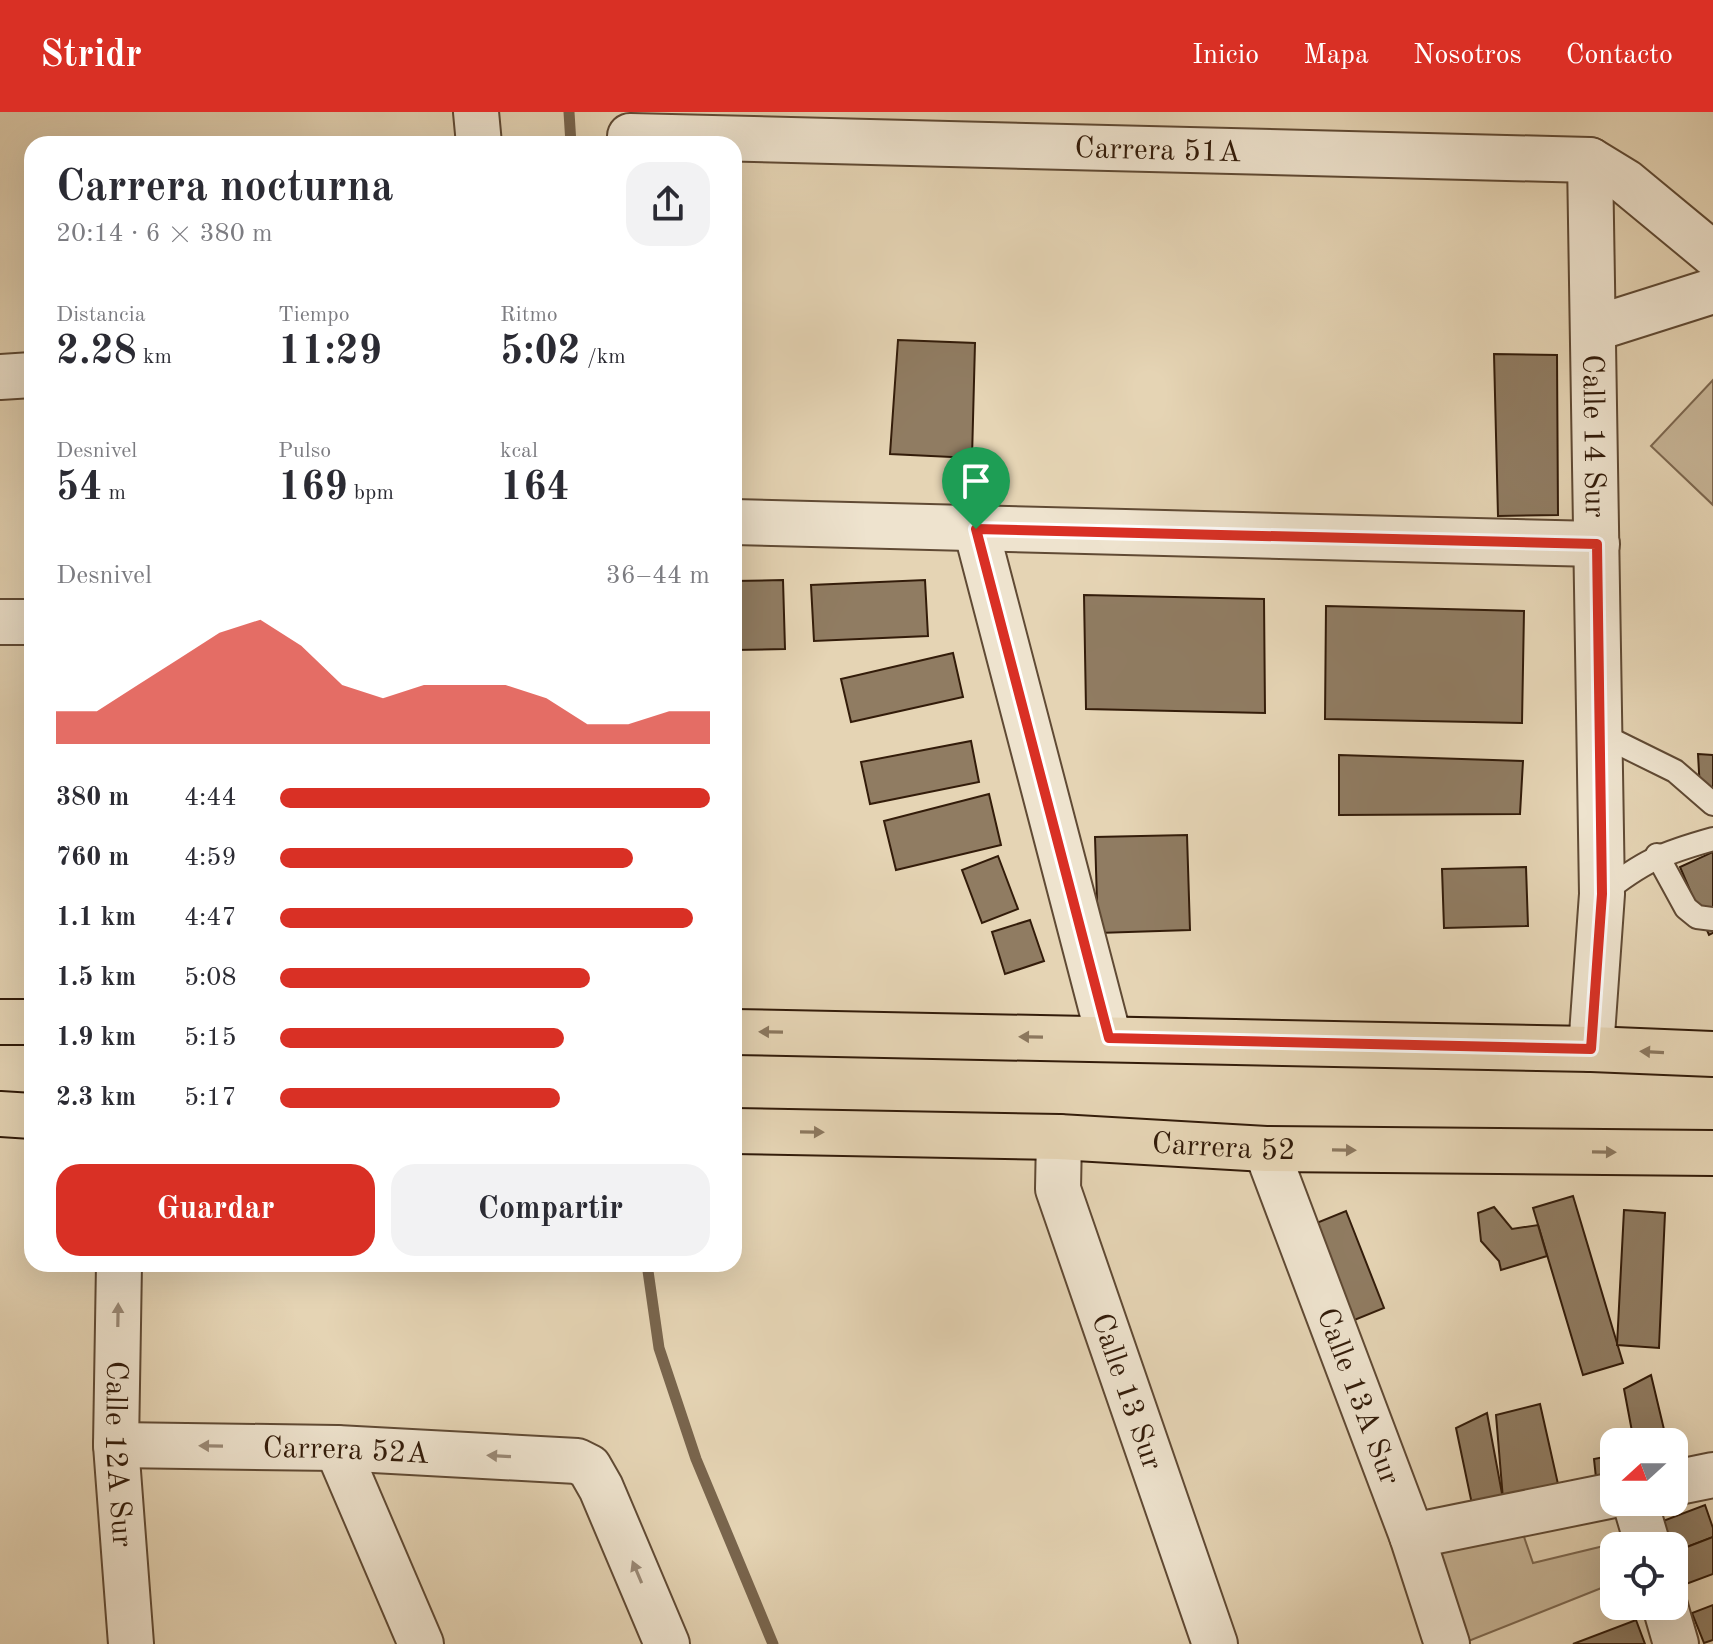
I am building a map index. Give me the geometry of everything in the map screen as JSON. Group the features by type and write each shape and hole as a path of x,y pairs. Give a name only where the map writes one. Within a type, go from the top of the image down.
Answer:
{"main road":[{"path":"0,1022 24,1022"},
{"path":"742,1032 1713,1054"},
{"path":"0,1114 24,1116"},
{"name":"Carrera 52","path":"742,1131 1059,1137 1266,1149 1713,1153"}],"street":[{"path":"476,112 478,136"},
{"name":"Carrera 51A","path":"629,131 1590,160"},
{"path":"1590,160 1626,182 1713,254"},
{"name":"Calle 14 Sur","path":"1590,160 1602,894 1591,1049"},
{"path":"1593,329 1713,291"},
{"path":"0,377 24,376"},
{"path":"742,522 1597,544"},
{"path":"976,529 1109,1038"},
{"path":"0,622 24,622"},
{"name":"Calle 13 Sur","path":"1059,1137 1058,1189 1215,1644"},
{"name":"Calle 13A Sur","path":"1266,1149 1412,1536 1447,1644"},
{"name":"Calle 12A Sur","path":"119,1272 116,1445 131,1644"},
{"name":"Carrera 52A","path":"116,1445 337,1448 577,1461 589,1467 601,1488 667,1644"},
{"path":"337,1448 421,1644"},
{"path":"1688,1480 1713,1475"},
{"path":"1412,1536 1600,1498"},
{"path":"1669,1620 1676,1644"}],"lane":[{"path":"1600,734 1675,771 1713,804"},
{"path":"1602,894 1630,871 1657,855 1713,839"},
{"path":"1657,855 1686,908 1697,917 1713,919"}],"shaded area":[{"path":"1713,380 1713,505 1651,446"},
{"path":"1523,1534 1533,1563 1600,1547 1600,1589 1461,1644 1421,1552"}],"building":[{"path":"898,340 975,343 972,458 890,454"},
{"path":"1494,354 1557,355 1558,515 1498,516"},
{"path":"783,580 785,649 742,650 742,581"},
{"path":"925,580 928,636 814,641 811,585"},
{"path":"1084,595 1264,599 1265,713 1086,709"},
{"path":"1326,606 1524,611 1522,723 1325,719"},
{"path":"953,653 963,697 851,722 841,679"},
{"path":"971,741 979,782 870,804 861,762"},
{"path":"1698,754 1713,755 1713,790 1700,790"},
{"path":"1339,755 1523,761 1520,814 1339,815"},
{"path":"989,794 1001,845 896,870 884,821"},
{"path":"1187,835 1190,930 1098,933 1095,837"},
{"path":"1713,852 1713,933 1709,935 1680,867"},
{"path":"998,856 1018,909 982,923 962,870"},
{"path":"1526,867 1528,926 1444,928 1442,869"},
{"path":"1030,920 1044,961 1005,974 992,932"},
{"path":"1573,1196 1623,1363 1583,1375 1533,1208"},
{"path":"1494,1207 1512,1229 1538,1225 1547,1256 1501,1270 1499,1261 1481,1241 1478,1213"},
{"path":"1624,1210 1665,1213 1659,1348 1617,1345"},
{"path":"1346,1211 1384,1308 1352,1321 1314,1224"},
{"path":"1651,1375 1664,1428 1631,1428 1624,1389"},
{"path":"1540,1404 1558,1484 1503,1499 1496,1415"},
{"path":"1487,1413 1503,1499 1473,1509 1456,1428"},
{"path":"1600,1458 1600,1486 1597,1487 1594,1459"},
{"path":"1705,1505 1713,1537 1688,1547 1688,1532 1658,1532 1655,1524 1676,1516 1688,1516 1688,1511"},
{"path":"1713,1537 1713,1574 1688,1583 1688,1547"},
{"path":"1713,1605 1713,1640 1704,1643 1692,1613"},
{"path":"1636,1620 1645,1644 1573,1644"}],"waterway":[{"path":"569,112 570,136"},
{"path":"648,1272 659,1348 696,1459 773,1644"}],"route":[{"path":"976,529 1597,544 1602,894 1591,1049 1109,1038 976,529"}]}
